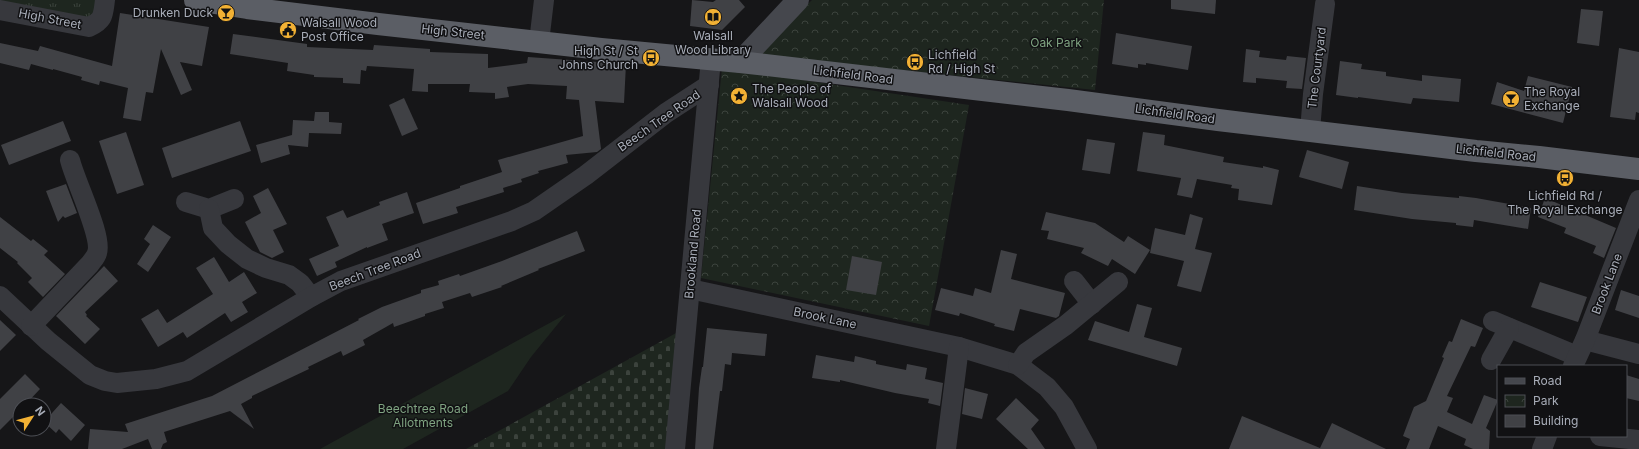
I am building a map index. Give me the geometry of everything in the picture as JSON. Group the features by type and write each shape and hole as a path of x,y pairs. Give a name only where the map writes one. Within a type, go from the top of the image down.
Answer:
{"highway":[{"name":"High Street","path":"195,0 248,4 539,42 710,59"},
{"name":"Lichfield Road","path":"710,59 1068,100 1310,131 1639,169"}],"main road":[{"path":"740,62 798,0"}],"street":[{"name":"High Street","path":"0,10 89,27 99,22 103,14 105,0"},
{"path":"539,42 544,0"},
{"name":"The Courtyard","path":"1310,131 1313,94 1325,4"},
{"name":"Brookland Road","path":"675,449 709,86 710,59"},
{"name":"Beech Tree Road","path":"0,296 68,359 90,375 105,381 125,382 156,379 187,371 311,297 341,281 512,221 534,211 586,175 666,113 709,86"},
{"path":"31,326 90,264 97,253 97,242 92,222 67,170"},
{"path":"186,202 209,209 234,199"},
{"name":"Brook Lane","path":"1578,354 1639,200"},
{"path":"209,209 213,228 228,244 247,259 266,268 289,275 300,283 311,297"},
{"path":"1074,281 1092,304"},
{"path":"1018,365 1026,353 1053,335 1118,282"},
{"name":"Brook Lane","path":"690,289 960,347 1018,365 1047,388 1064,407 1087,449"},
{"path":"1491,360 1501,324 1578,354 1639,354"},
{"path":"946,449 960,347"},
{"path":"1542,449 1548,437"},
{"path":"1610,437 1639,440"}],"green space":[{"path":"0,0 98,0 92,16 86,20 0,5"},
{"name":"Oak Park","path":"812,0 1104,0 1095,90 755,55"},
{"path":"722,68 969,105 929,326 701,278"},
{"name":"Beechtree Road Allotments","path":"566,314 531,357 508,391 403,449 320,449"},
{"path":"678,332 667,449 466,449"}],"building":[{"name":"Walsall Wood Library","path":"692,0 713,2 716,0 739,0 745,7 722,30 690,26"},
{"path":"1171,0 1216,0 1215,14 1171,9"},
{"path":"1581,9 1603,11 1599,46 1577,43"},
{"path":"120,13 209,27 202,66 180,62 192,90 181,95 161,49 153,93 146,92 141,121 123,118 128,88 100,81 99,85 81,80 82,77 31,64 29,70 0,63 0,43 38,51 40,46 112,66"},
{"path":"1116,33 1192,46 1188,70 1146,63 1146,65 1138,64 1138,68 1112,64"},
{"path":"233,34 307,44 307,47 373,50 374,45 430,49 430,52 488,54 488,68 527,63 528,57 626,64 624,103 595,101 601,149 597,152 566,155 568,163 538,171 539,173 521,179 522,182 503,188 504,192 456,207 458,213 423,224 416,203 502,172 498,160 583,136 579,100 566,99 567,86 528,84 507,87 509,97 495,99 495,93 469,92 470,84 428,84 428,92 412,91 414,69 367,66 366,71 361,70 360,84 343,83 343,78 314,77 314,75 287,71 288,63 230,54"},
{"path":"1619,48 1639,52 1639,113 1636,112 1635,120 1610,117"},
{"path":"1246,49 1260,51 1259,57 1286,60 1287,56 1306,58 1302,89 1286,88 1287,81 1256,78 1256,83 1243,82"},
{"path":"1340,61 1362,64 1361,69 1386,72 1386,76 1422,81 1422,75 1461,79 1459,102 1413,98 1411,104 1336,95"},
{"path":"1528,76 1572,87 1563,123 1491,104 1497,82 1524,91"},
{"path":"404,98 418,129 402,136 389,105"},
{"path":"315,112 329,112 329,122 342,123 341,134 309,133 308,147 288,145 290,154 261,163 256,145 292,135 293,120 314,121"},
{"path":"63,121 71,141 9,165 1,145"},
{"path":"240,121 251,151 172,178 162,148"},
{"path":"126,132 144,185 117,194 99,141"},
{"path":"1143,132 1165,135 1164,145 1224,157 1223,162 1263,168 1263,166 1279,170 1272,205 1238,200 1239,189 1231,188 1232,185 1197,179 1192,198 1177,195 1181,178 1137,171"},
{"path":"1087,139 1115,143 1110,174 1082,170"},
{"path":"1307,150 1349,162 1342,189 1299,177"},
{"path":"66,184 77,213 65,218 63,216 58,222 46,191"},
{"path":"1357,186 1402,193 1476,198 1531,208 1528,229 1474,220 1473,227 1456,225 1456,223 1412,219 1354,210"},
{"path":"268,188 287,224 273,230 284,252 272,258 260,252 245,222 261,213 253,196"},
{"path":"407,192 414,213 382,224 388,240 367,247 335,262 337,267 317,276 309,259 339,246 326,217 343,210 347,218 380,205 379,202"},
{"path":"1545,198 1616,228 1604,258 1593,253 1596,246 1564,233 1566,228 1538,217"},
{"path":"1046,212 1095,223 1124,242 1128,236 1150,250 1135,274 1112,259 1108,266 1081,253 1084,248 1047,239 1049,231 1041,230"},
{"path":"1190,214 1203,218 1195,249 1212,253 1201,292 1177,286 1184,261 1150,253 1155,228 1185,235"},
{"path":"0,217 31,241 33,239 48,251 44,255 65,274 43,297 28,282 32,278 17,263 18,262 0,248"},
{"path":"153,225 171,237 148,272 137,264 150,244 144,239"},
{"path":"577,231 585,251 538,269 539,270 501,286 502,287 472,297 470,293 442,302 444,308 425,314 425,316 394,327 393,323 363,340 365,345 343,356 341,351 308,367 309,369 252,396 252,398 241,404 254,429 230,411 164,432 167,442 163,444 161,449 152,449 148,439 122,449 88,449 90,429 128,432 125,424 212,396 382,307 421,293 421,290 439,285 438,281 459,274 460,276 502,261"},
{"path":"1001,250 1017,254 1011,279 1065,293 1059,316 1056,318 1020,309 1014,331 994,326 995,324 960,313 959,316 935,310 941,288 973,296 975,288 991,293"},
{"path":"852,256 882,262 876,295 846,290"},
{"path":"214,257 229,282 244,272 257,293 242,302 248,312 231,322 225,313 187,338 183,332 158,347 141,319 158,309 167,323 213,294 196,268"},
{"path":"104,266 118,281 85,312 87,315 86,316 100,329 85,344 56,316"},
{"path":"1540,282 1587,297 1578,322 1531,307"},
{"path":"1621,290 1639,296 1639,318 1615,310"},
{"path":"1137,304 1152,308 1144,337 1182,348 1177,366 1088,340 1095,321 1129,332"},
{"path":"1461,319 1483,328 1475,347 1471,346 1447,396 1453,398 1447,412 1472,424 1484,395 1497,400 1486,428 1490,431 1489,449 1473,449 1464,445 1466,439 1438,426 1429,449 1406,449 1410,439 1403,436 1414,407 1426,401 1444,358 1442,357 1449,341 1452,342"},
{"path":"0,320 16,335 0,351"},
{"path":"707,328 767,334 765,356 732,353 731,365 725,364 713,449 695,449 699,388"},
{"path":"816,355 854,362 855,356 876,361 876,364 906,370 907,364 927,368 925,379 943,383 940,406 928,403 929,399 895,393 840,380 840,382 812,378"},
{"path":"25,374 40,389 32,397 12,397 12,418 0,430 0,399"},
{"path":"1627,375 1639,379 1639,401 1627,398"},
{"path":"965,388 988,394 982,419 962,414"},
{"path":"1016,398 1039,420 1031,429 1045,449 1028,449 996,419"},
{"path":"61,403 85,425 71,441 59,429 56,433 52,429 52,413"},
{"path":"1242,416 1320,448 1332,423 1386,449 1229,449"}],"place":[{"name":"Drunken Duck","path":"226,13"},
{"name":"Walsall Wood Library","path":"713,17"},
{"name":"Walsall Wood Post Office","path":"288,30"},
{"name":"High St / St Johns Church","path":"651,58"},
{"name":"Lichfield Rd / High St","path":"915,62"},
{"name":"The People of Walsall Wood","path":"739,96"},
{"name":"The Royal Exchange","path":"1511,99"},
{"name":"Lichfield Rd / The Royal Exchange","path":"1565,178"}]}
